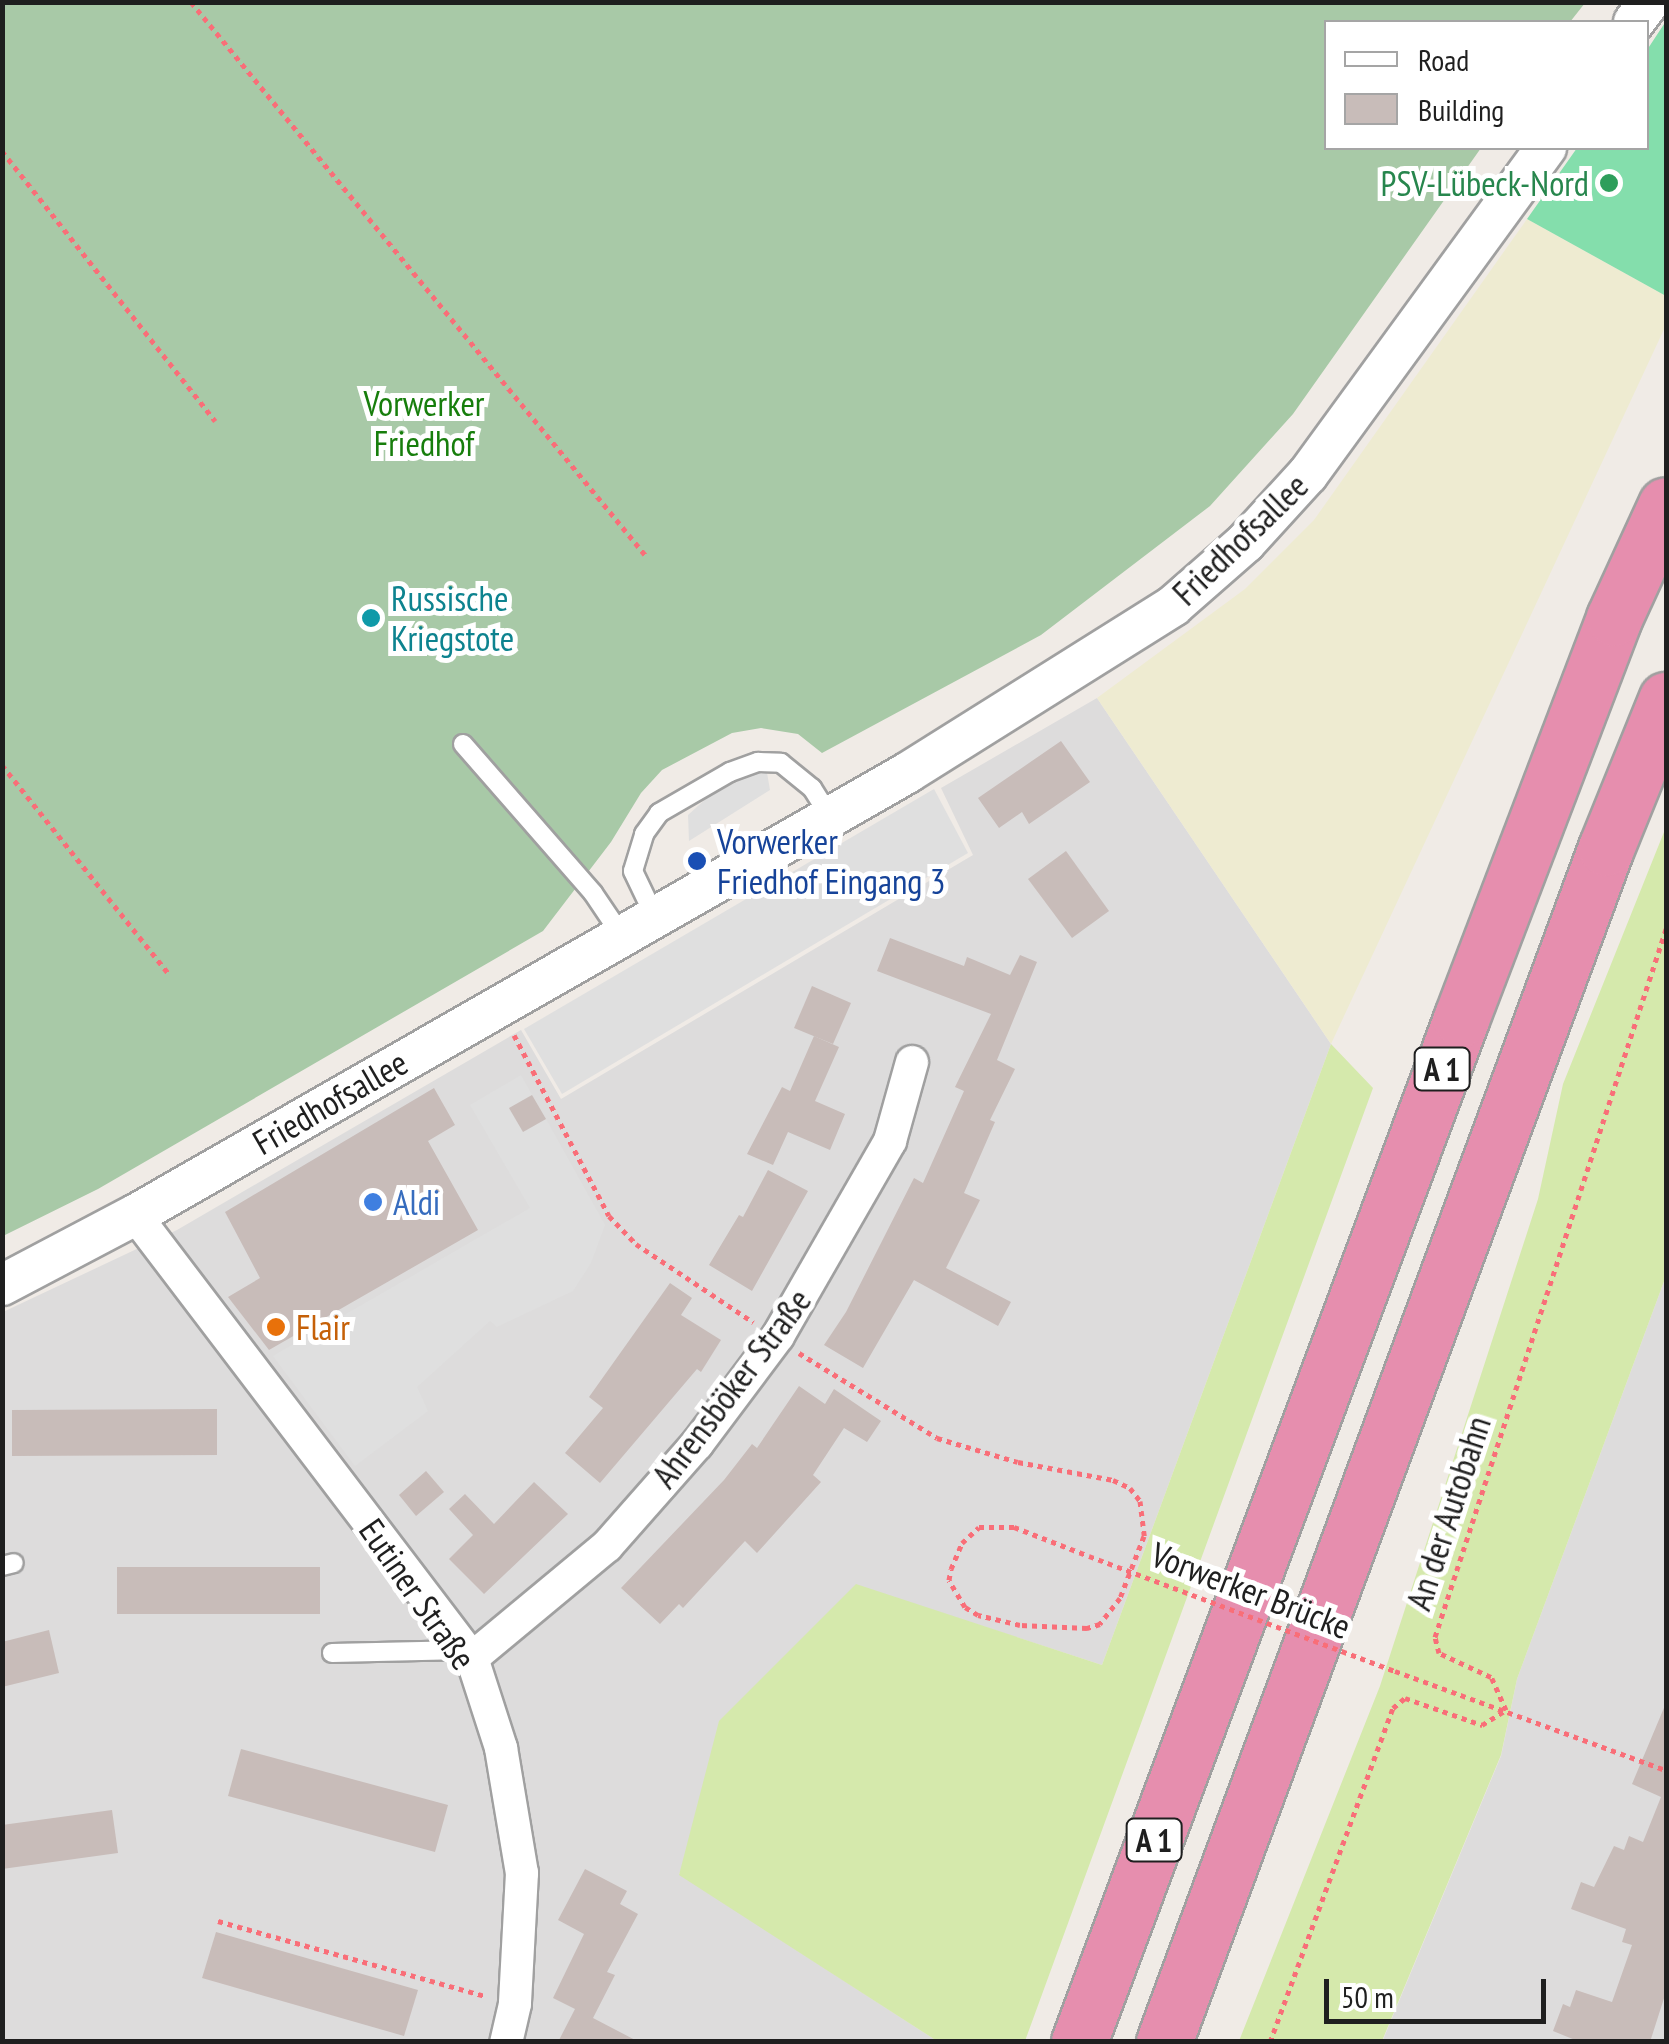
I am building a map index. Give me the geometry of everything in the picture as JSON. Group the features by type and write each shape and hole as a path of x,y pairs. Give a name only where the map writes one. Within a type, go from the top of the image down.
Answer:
{"highway":[{"name":"A 1","path":"1080,2042 1614,618 1666,505"},
{"name":"A 1","path":"1164,2042 1606,848 1666,700"}],"street":[{"name":"Friedhofsallee","path":"2,1284 134,1215 830,817 1038,694 1174,606 1245,543 1308,474 1545,150"},
{"name":"Ahrensböker Straße","path":"469,1654 607,1546 696,1444 778,1336 890,1141 912,1062"},
{"name":"Eutiner Straße","path":"134,1215 469,1654 500,1748 522,1873 514,2004 506,2042"}],"lane":[{"path":"464,744 593,893 639,926"},
{"path":"639,926 633,870 644,834 659,813 730,772 758,762 781,763 812,788 830,817"},
{"path":"332,1652 469,1654"}],"path":[{"path":"191,2 646,556"},
{"path":"2,151 214,421"},
{"path":"2,764 168,974"},
{"name":"An der Autobahn","path":"1506,1710 1491,1677 1439,1652 1434,1637 1666,928"},
{"path":"498,1005 609,1216 636,1244 778,1336"},
{"name":"Vorwerker Brücke","path":"778,1336 937,1438 1018,1462 1113,1480 1130,1488 1140,1501 1144,1536 1120,1598 1100,1624 1087,1628 1020,1625 978,1615 964,1606 949,1580 951,1569 962,1543 980,1528 1014,1528 1089,1556 1395,1672 1666,1770"},
{"path":"1270,2042 1392,1708 1405,1698 1482,1725 1506,1710"},
{"path":"218,1921 514,2004"}],"shaded area":[{"path":"1527,219 1666,296 1666,325 1331,1044 1097,698 1245,589 1314,520"},
{"path":"1097,698 1331,1044 1102,1665 856,1585 679,1874 937,2041 3,2042 3,1312 177,1230 521,1030 561,1099 973,855 941,788"},
{"path":"766,767 770,790 689,841 688,815 709,796"},
{"path":"934,789 968,853 562,1094 524,1029"},
{"path":"521,1075 532,1095 509,1109 523,1132 546,1119 605,1225 591,1263 573,1291 497,1327 490,1321 417,1387 428,1411 355,1466 273,1356 530,1208 470,1105"},
{"path":"1666,1276 1666,2041 1382,2042 1501,1756 1517,1679"}],"green space":[{"name":"Vorwerker Friedhof","path":"3,3 1585,3 1572,20 1324,20 1324,150 1480,150 1293,414 1210,506 1041,635 822,753 798,734 761,728 732,733 662,770 641,793 611,842 543,931 98,1189 3,1236"},
{"name":"PSV-Lübeck-Nord","path":"1666,21 1666,296 1527,219 1576,150 1649,150 1649,47"},
{"path":"1666,827 1666,1276 1517,1679 1501,1755 1382,2041 1239,2041 1380,1686 1538,1199 1563,1084"},
{"path":"1331,1044 1373,1088 1025,2041 937,2041 679,1875 719,1721 856,1584 1102,1665"}],"building":[{"path":"1061,741 1090,782 1029,824 1022,812 999,828 978,798"},
{"path":"1066,851 1109,911 1072,938 1028,879"},
{"path":"890,938 964,966 967,957 1010,975 1020,955 1037,962 997,1060 1015,1069 990,1120 995,1122 964,1193 980,1200 946,1268 1011,1302 998,1326 914,1280 863,1368 824,1345 846,1312 914,1178 923,1183 964,1091 955,1087 991,1014 877,971"},
{"path":"812,986 851,1003 833,1044 794,1028"},
{"path":"814,1036 839,1047 815,1101 845,1114 830,1150 788,1132 773,1165 747,1154 782,1087 790,1091"},
{"path":"434,1088 455,1125 428,1141 478,1230 269,1350 228,1297 260,1278 225,1212"},
{"path":"532,1095 546,1119 523,1132 509,1108"},
{"path":"768,1170 808,1191 752,1291 709,1265 739,1215 743,1217"},
{"path":"670,1283 692,1298 681,1315 721,1340 701,1372 697,1369 600,1483 565,1453 603,1408 589,1397"},
{"path":"799,1386 825,1404 834,1389 881,1421 867,1442 844,1428 813,1475 821,1482 757,1553 745,1541 683,1608 679,1604 660,1624 621,1588 724,1480 752,1444 757,1448"},
{"path":"217,1409 217,1455 12,1456 12,1410"},
{"path":"426,1471 444,1492 416,1516 399,1495"},
{"path":"534,1482 568,1514 484,1594 449,1559 473,1535 449,1509 465,1494 494,1524"},
{"path":"117,1567 320,1567 320,1614 117,1614"},
{"path":"49,1630 59,1673 2,1687 2,1642"},
{"path":"1666,1703 1666,1992 1650,2042 1580,2042 1553,2031 1563,2004 1570,2007 1576,1990 1612,2002 1632,1945 1622,1942 1626,1929 1571,1909 1581,1882 1594,1887 1614,1846 1624,1850 1629,1836 1643,1842 1661,1797 1632,1784"},
{"path":"241,1749 448,1805 435,1852 228,1796"},
{"path":"112,1810 118,1853 2,1869 2,1825"},
{"path":"585,1869 627,1891 620,1904 638,1914 607,1972 615,1975 593,2018 639,2042 558,2042 575,2009 553,1998 584,1934 558,1920"},
{"path":"216,1932 418,1990 404,2036 202,1978"}],"place":[{"name":"PSV-Lübeck-Nord","path":"1609,183"},
{"name":"Russische Kriegstote","path":"371,618"},
{"name":"Vorwerker Friedhof Eingang 3","path":"697,861"},
{"name":"Aldi","path":"373,1202"},
{"name":"Flair","path":"276,1327"}]}
